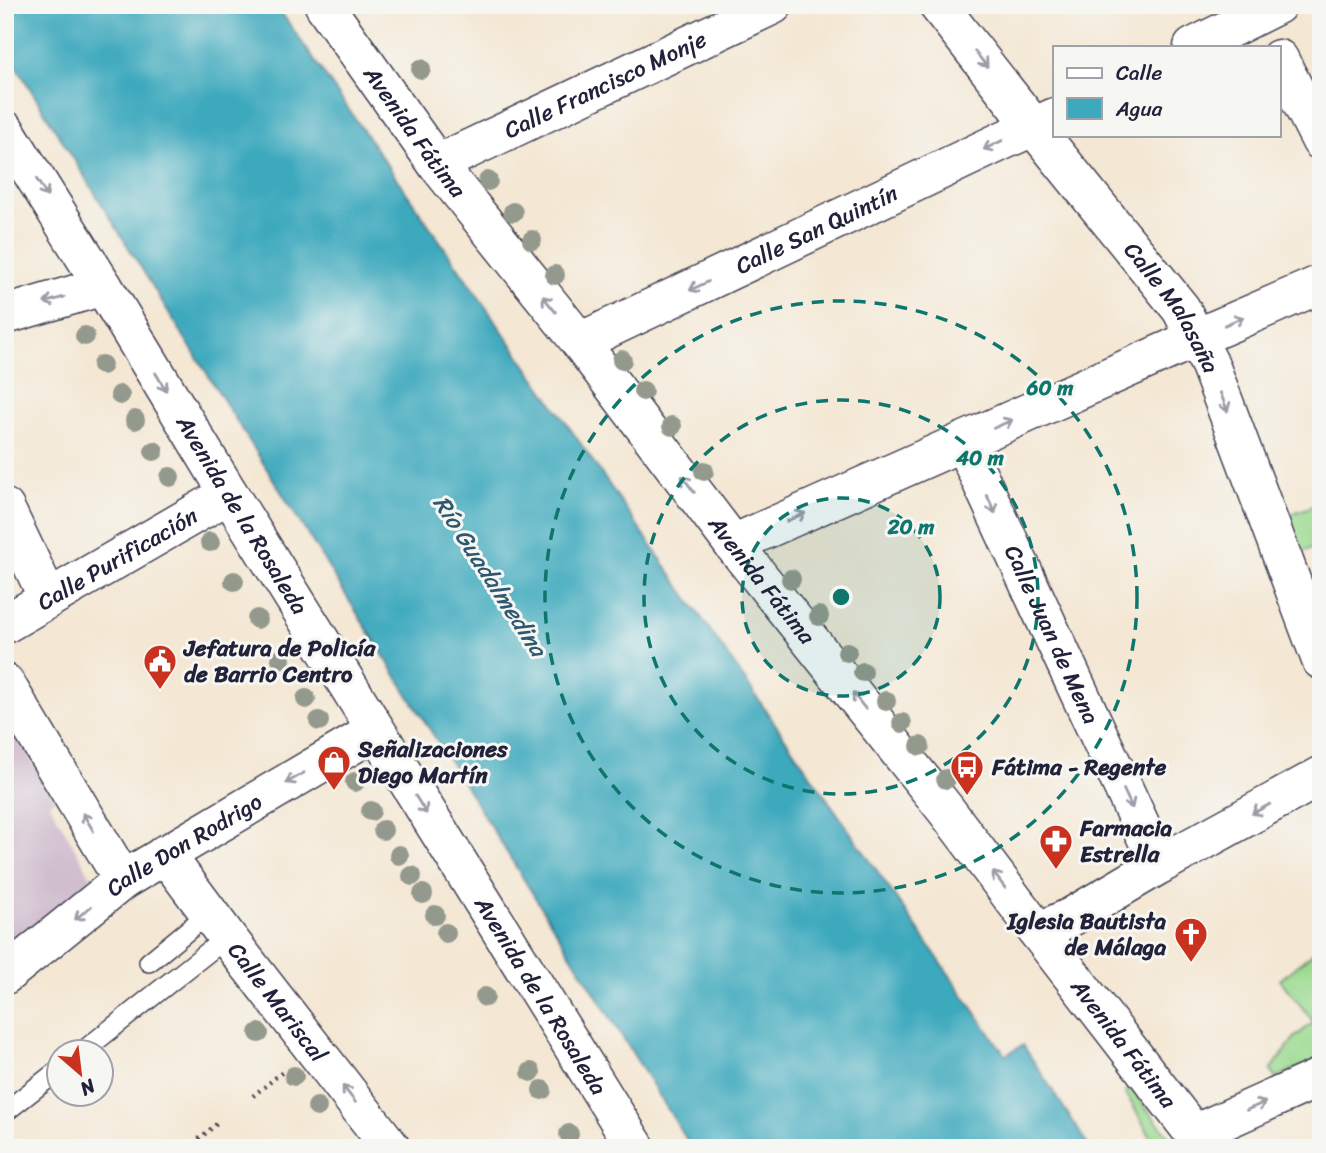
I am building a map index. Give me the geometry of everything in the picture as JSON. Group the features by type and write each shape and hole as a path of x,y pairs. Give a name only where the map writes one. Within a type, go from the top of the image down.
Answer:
{"street":[{"name":"Avenida Fátima","path":"324,5 437,164 580,342 733,544 946,810 1200,1141"},
{"name":"Calle Francisco Monje","path":"437,164 774,5"},
{"name":"Calle Malasaña","path":"938,5 1044,121"},
{"path":"1196,46 1265,18"},
{"path":"1280,61 1321,141"},
{"name":"Calle San Quintín","path":"580,342 1044,121"},
{"name":"Avenida de la Rosaleda","path":"5,130 375,731 636,1148"},
{"name":"Calle Malasaña","path":"1055,136 1181,309 1210,365 1321,660"},
{"path":"733,544 1321,284"},
{"path":"5,315 103,286"},
{"name":"Calle Juan de Mena","path":"963,442 1158,865"},
{"name":"Calle Purificación","path":"5,624 229,495"},
{"path":"5,508 48,598"},
{"path":"5,683 123,880"},
{"name":"Calle Don Rodrigo","path":"5,975 123,880 375,731"},
{"path":"1038,932 1071,917 1158,865 1321,776"},
{"name":"Calle Mariscal","path":"165,854 391,1148"},
{"path":"1200,1141 1321,1077"}],"lane":[{"path":"149,962 218,925"},
{"path":"97,1038 218,925"},
{"path":"5,1112 46,1080"}],"path":[{"path":"188,1148 218,1123"}],"shaded area":[{"path":"5,717 55,799 49,803 92,878 5,949"}],"green space":[{"path":"1321,503 1321,545 1299,553 1285,516"},
{"path":"1321,946 1321,1058 1275,1078 1271,1070 1295,1037 1314,1022 1280,980"},
{"path":"1130,1088 1178,1148 1157,1148 1125,1092"}],"water":[{"name":"Río Guadalmedina","path":"5,5 276,5 1005,1055 1023,1045 1090,1148 692,1148 5,48"}],"place":[{"name":"Jefatura de Policía de Barrio Centro","path":"160,691"},
{"name":"Señalizaciones Diego Martín","path":"334,792"},
{"name":"Fátima - Regente","path":"967,797"},
{"name":"Farmacia Estrella","path":"1056,871"},
{"name":"Iglesia Bautista de Málaga","path":"1191,964"}]}
